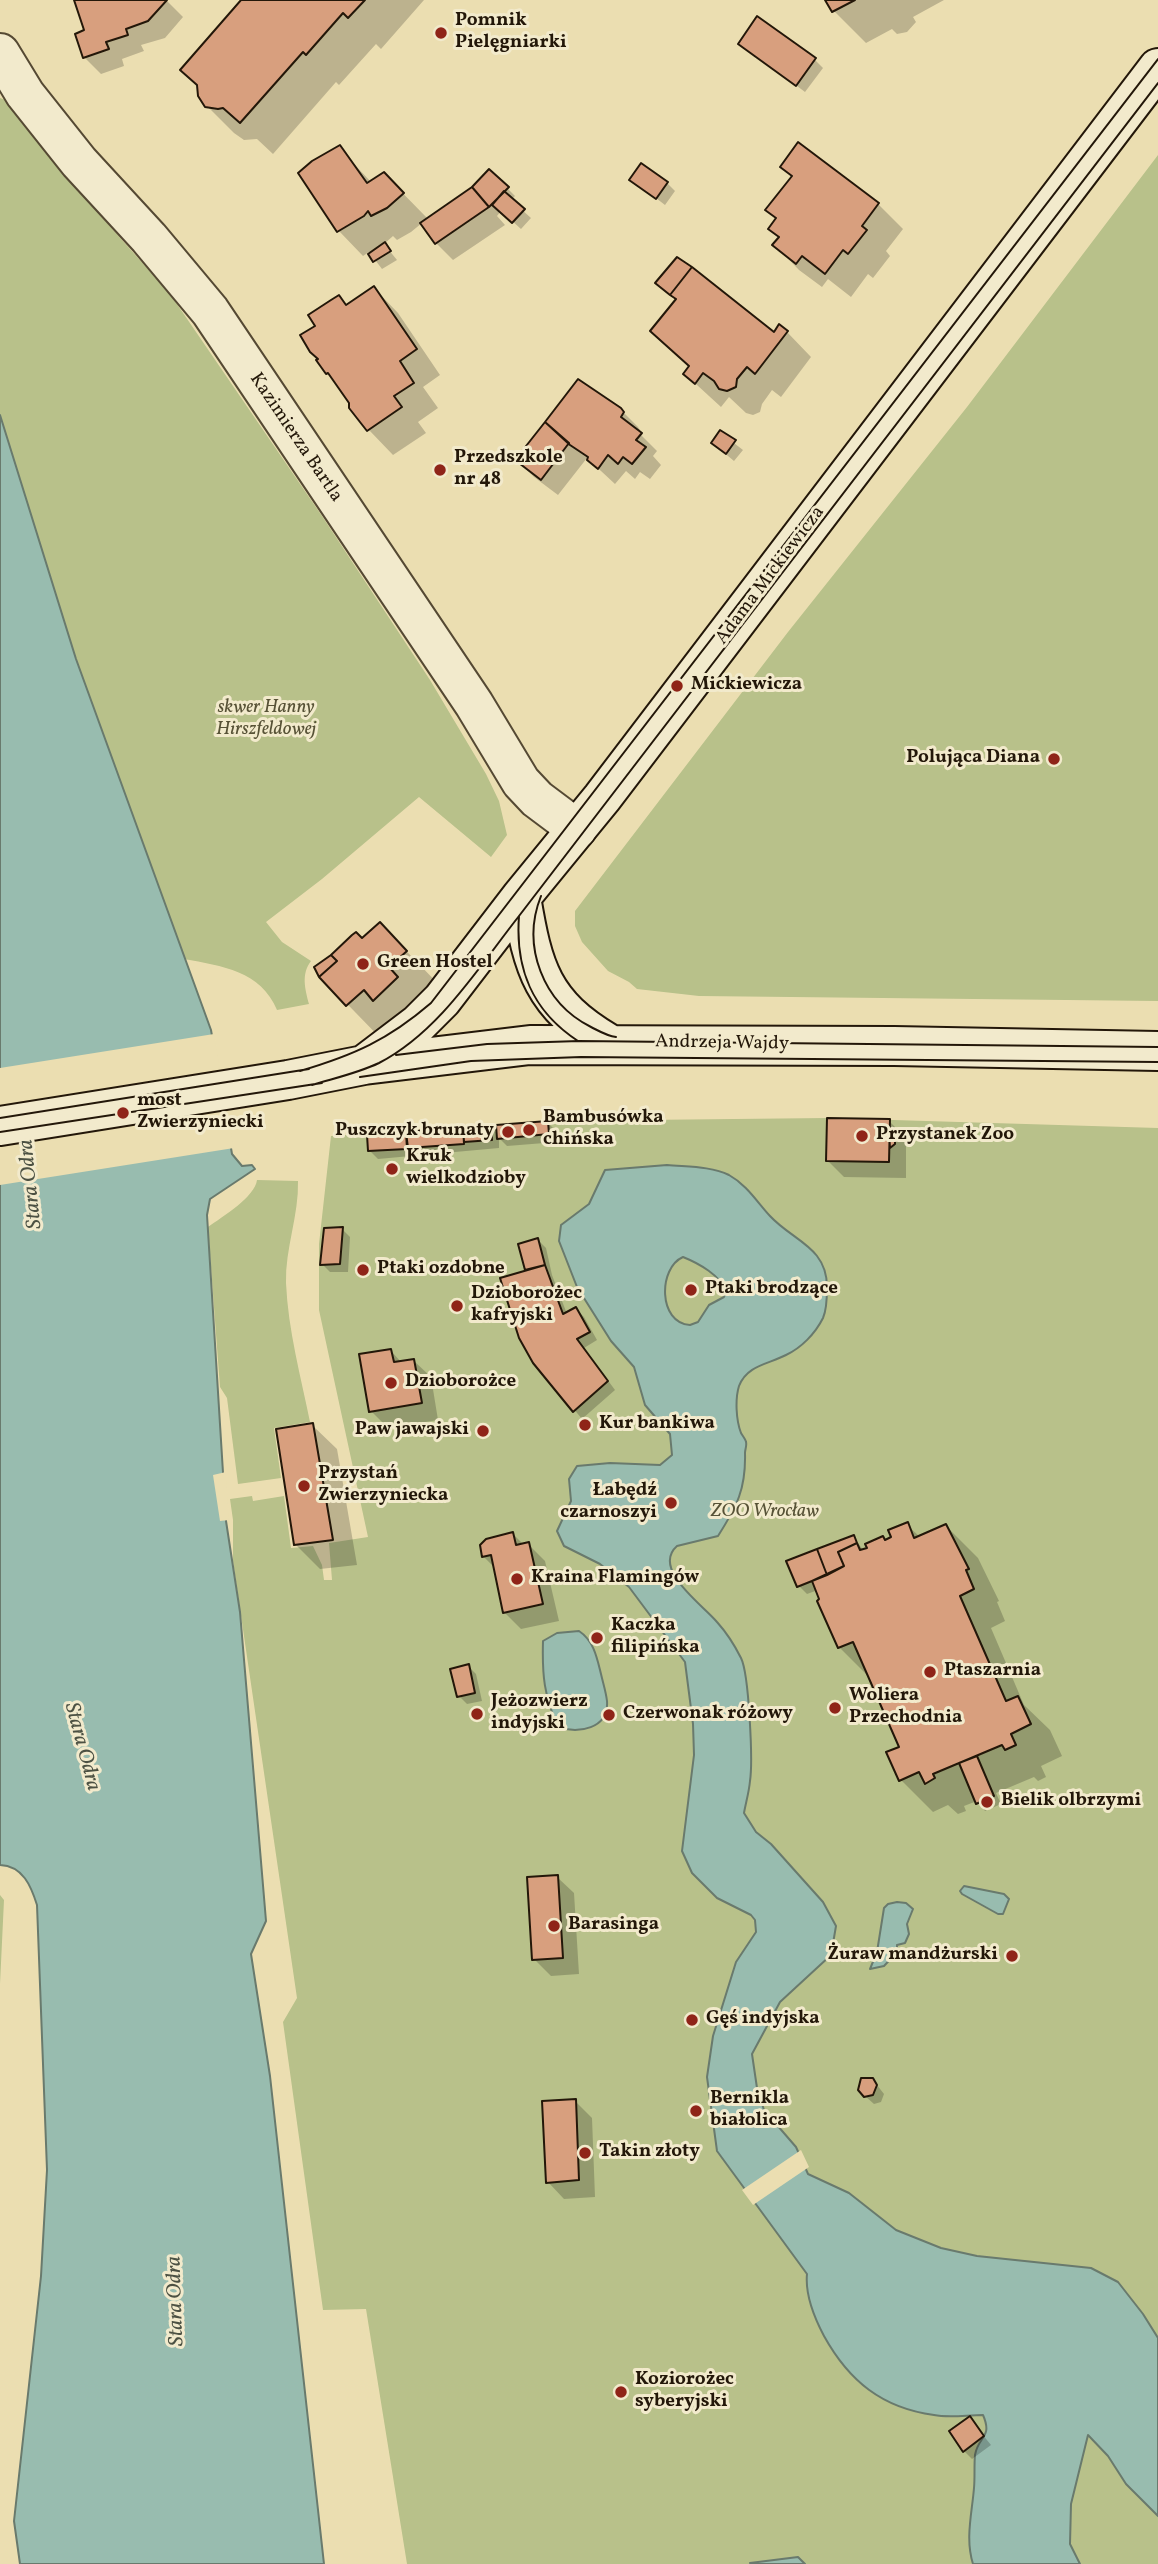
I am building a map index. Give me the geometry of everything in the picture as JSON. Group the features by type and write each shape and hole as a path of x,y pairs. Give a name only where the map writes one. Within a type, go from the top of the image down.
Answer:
{"main road":[{"name":"Kazimierza Bartla","path":"0,53 25,94 79,162 149,238 210,311 474,704 521,782 537,799 577,830"},
{"name":"Adama Mickiewicza","path":"364,1065 418,1024 442,1000 521,897 577,830 1158,68"},
{"path":"521,897 530,945 548,991 572,1019 608,1043"},
{"name":"Andrzeja Wajdy","path":"0,1126 288,1080 364,1065 491,1048 608,1043 1158,1051"}],"green space":[{"name":"skwer Hanny Hirszfeldowej","path":"0,98 9,101 82,195 170,294 430,680 499,801 507,835 491,857 419,797 322,879 266,922 282,942 311,961 305,976 309,1004 277,1010 270,997 251,979 226,968 184,959 76,659 0,415"},
{"path":"1158,155 1158,1001 699,996 637,989 608,971 582,942 575,926 575,911 788,632 967,407"},
{"name":"ZOO Wrocław","path":"827,1118 1158,1128 1158,2564 407,2564 366,2309 323,2310 283,2022 297,1998 233,1561 230,1499 252,1496 253,1501 284,1496 291,1548 313,1546 322,1565 324,1580 332,1580 329,1543 368,1537 319,1310 319,1244 331,1136 548,1121"},
{"path":"257,1180 298,1181 286,1283 292,1336 310,1422 274,1428 281,1478 238,1484 227,1398 220,1387 208,1227 244,1200"},
{"path":"0,1895 4,1900 0,1984"}],"water":[{"name":"Stara Odra","path":"0,415 76,659 211,1030 232,1154 242,1166 252,1165 255,1169 210,1199 207,1215 226,1521 240,1612 266,1921 251,1954 270,2076 324,2564 20,2564 14,2521 41,2276 47,2170 37,1905 25,1878 15,1869 0,1865"},
{"path":"667,1165 706,1168 729,1175 746,1189 779,1225 815,1254 825,1273 826,1307 816,1330 792,1352 753,1369 739,1386 737,1410 739,1428 746,1443 745,1466 739,1497 730,1515 718,1536 677,1546 671,1555 670,1565 691,1597 724,1630 739,1653 744,1667 751,1771 744,1813 756,1832 771,1844 823,1902 836,1926 831,1955 780,2002 752,2054 757,2088 764,2110 796,2147 808,2174 849,2193 896,2230 941,2248 977,2256 1091,2268 1118,2282 1143,2314 1158,2338 1158,2516 1126,2484 1108,2456 1088,2435 1071,2504 1070,2544 1080,2564 973,2564 970,2526 975,2455 986,2433 983,2415 946,2416 915,2411 883,2399 856,2379 834,2352 814,2314 809,2298 807,2274 717,2151 707,2077 713,2036 736,1962 756,1932 755,1920 751,1915 717,1898 692,1873 682,1851 694,1755 685,1662 629,1587 600,1564 564,1546 557,1531 571,1501 569,1479 577,1466 610,1463 660,1465 672,1455 670,1434 645,1405 634,1367 611,1341 577,1287 559,1241 561,1225 589,1204 605,1170","holes":["683,1257 715,1275 726,1292 724,1297 709,1305 698,1322 690,1325 679,1322 672,1315 665,1294 669,1272"]},
{"path":"579,1631 594,1650 607,1701 603,1718 598,1723 574,1730 558,1727 553,1716 545,1685 543,1641 557,1633"},
{"path":"964,1886 1004,1894 1009,1899 1003,1914 998,1914 962,1894 960,1891"},
{"path":"897,1902 906,1903 913,1909 907,1924 909,1934 905,1943 897,1945 897,1952 884,1966 870,1969 877,1952 884,1908"},
{"path":"798,2557 805,2564 750,2563"}],"pier":[{"name":"most Zwierzyniecki","path":"214,1034 234,1148 0,1185 0,1068"},
{"path":"226,1472 229,1520 220,1521 213,1475"},
{"path":"801,2150 809,2167 753,2205 742,2190"}],"building":[{"path":"74,0 167,0 148,21 126,29 128,35 106,42 109,49 83,58 75,34 84,30"},
{"path":"241,0 365,0 348,18 343,13 306,55 303,52 240,123 223,108 205,107 198,96 197,85 180,70"},
{"path":"825,0 855,0 832,12"},
{"path":"757,16 816,58 796,86 738,44"},
{"path":"798,142 879,203 862,226 867,230 848,254 843,250 825,274 802,256 796,264 772,245 779,237 768,229 776,218 765,210 792,176 780,167"},
{"path":"340,145 367,183 384,172 404,193 387,208 371,216 368,211 337,232 298,173 312,161"},
{"path":"641,163 668,182 656,199 629,180"},
{"path":"489,169 509,187 489,207 472,187"},
{"path":"472,187 489,207 435,244 420,223"},
{"path":"504,191 525,209 512,223 492,205"},
{"path":"385,242 391,251 373,262 368,254"},
{"path":"677,257 692,267 670,295 655,283"},
{"path":"692,267 774,332 779,324 788,331 755,374 747,367 737,379 736,387 727,391 719,389 714,381 703,373 695,384 683,374 689,366 650,331 676,299 670,295"},
{"path":"374,286 417,349 400,361 414,383 394,396 402,407 367,431 300,335 315,326 308,315 339,295 346,305"},
{"path":"578,379 621,408 624,412 621,417 642,433 636,440 646,447 632,464 623,457 618,464 608,455 598,469 587,460 588,457 545,422"},
{"path":"545,422 569,443 541,480 515,460"},
{"path":"720,430 736,440 726,454 711,443"},
{"name":"Green Hostel","path":"380,922 407,951 389,967 398,977 373,1001 364,990 346,1006 319,977 337,961 331,955 352,935 356,932 362,938"},
{"path":"331,955 337,961 319,977 314,967"},
{"path":"827,1118 890,1119 889,1162 826,1161"},
{"path":"548,1121 549,1134 497,1139 496,1125"},
{"path":"491,1125 492,1140 464,1142 463,1126"},
{"path":"463,1126 464,1144 408,1148 406,1132"},
{"path":"406,1132 407,1149 368,1151 367,1135"},
{"path":"889,1133 895,1137 895,1144 890,1148"},
{"path":"343,1227 340,1264 320,1265 324,1228"},
{"path":"538,1238 545,1265 525,1270 518,1244"},
{"path":"545,1265 563,1314 576,1307 590,1332 577,1339 608,1381 573,1412 533,1363 519,1338 500,1278"},
{"name":"Dzioborożce","path":"391,1349 394,1362 414,1359 422,1403 369,1412 359,1354"},
{"name":"Przystań Zwierzyniecka","path":"313,1423 333,1540 294,1545 276,1429"},
{"name":"Ptaszarnia","path":"908,1522 914,1538 946,1524 969,1569 966,1570 974,1589 960,1596 1006,1701 1018,1696 1031,1724 1011,1734 1016,1745 1005,1750 1002,1745 933,1774 935,1778 925,1784 919,1772 899,1781 886,1752 899,1747 853,1642 838,1648 817,1601 819,1599 812,1581 844,1566 838,1552 857,1543 860,1550 867,1548 865,1544 883,1536 885,1540 891,1537 888,1530"},
{"name":"Kraina Flamingów","path":"513,1532 516,1545 529,1542 543,1604 503,1613 491,1555 482,1557 480,1545 486,1539"},
{"path":"854,1535 857,1543 838,1552 844,1566 827,1575 817,1549"},
{"path":"817,1549 827,1575 797,1587 786,1561"},
{"path":"469,1664 475,1693 457,1697 450,1669"},
{"path":"977,1756 994,1796 976,1804 959,1763"},
{"path":"558,1875 563,1958 532,1960 527,1877"},
{"path":"861,2078 873,2078 877,2085 873,2095 864,2097 858,2090"},
{"path":"576,2099 579,2180 546,2183 542,2101"},
{"path":"970,2416 984,2436 963,2452 949,2431"}],"tram line":[{"path":"300,1071 370,1045 400,1027 431,1003 1158,59"},
{"path":"312,1085 371,1067 401,1050 439,1017 473,977 1158,83"},
{"path":"541,896 535,915 535,953 549,988 574,1017 600,1032 616,1037"},
{"path":"519,916 520,954 530,987 549,1016 578,1041"},
{"path":"396,1055 487,1044 579,1041 1158,1047"},
{"path":"360,1077 471,1061 581,1057 1158,1062"},
{"path":"0,1118 309,1069"},
{"path":"0,1132 322,1083"}],"place":[{"name":"Pomnik Pielęgniarki","path":"441,33"},
{"name":"Przedszkole nr 48","path":"440,470"},
{"name":"Mickiewicza","path":"677,686"},
{"name":"Polująca Diana","path":"1054,759"},
{"name":"Green Hostel","path":"363,964"},
{"name":"most Zwierzyniecki","path":"123,1113"},
{"name":"Bambusówka chińska","path":"529,1130"},
{"name":"Puszczyk brunaty","path":"508,1132"},
{"name":"Przystanek Zoo","path":"862,1136"},
{"name":"Kruk wielkodzioby","path":"392,1169"},
{"name":"Ptaki ozdobne","path":"363,1270"},
{"name":"Ptaki brodzące","path":"691,1290"},
{"name":"Dzioborożec kafryjski","path":"457,1306"},
{"name":"Dzioborożce","path":"391,1383"},
{"name":"Kur bankiwa","path":"585,1425"},
{"name":"Paw jawajski","path":"483,1431"},
{"name":"Przystań Zwierzyniecka","path":"304,1486"},
{"name":"Łabędź czarnoszyi","path":"671,1503"},
{"name":"Kraina Flamingów","path":"517,1579"},
{"name":"Kaczka filipińska","path":"597,1638"},
{"name":"Ptaszarnia","path":"930,1672"},
{"name":"Woliera Przechodnia","path":"835,1708"},
{"name":"Jeżozwierz indyjski","path":"477,1714"},
{"name":"Czerwonak różowy","path":"609,1715"},
{"name":"Bielik olbrzymi","path":"987,1802"},
{"name":"Barasinga","path":"554,1926"},
{"name":"Żuraw mandżurski","path":"1012,1956"},
{"name":"Gęś indyjska","path":"692,2020"},
{"name":"Bernikla białolica","path":"696,2111"},
{"name":"Takin złoty","path":"585,2153"},
{"name":"Koziorożec syberyjski","path":"621,2392"}]}
